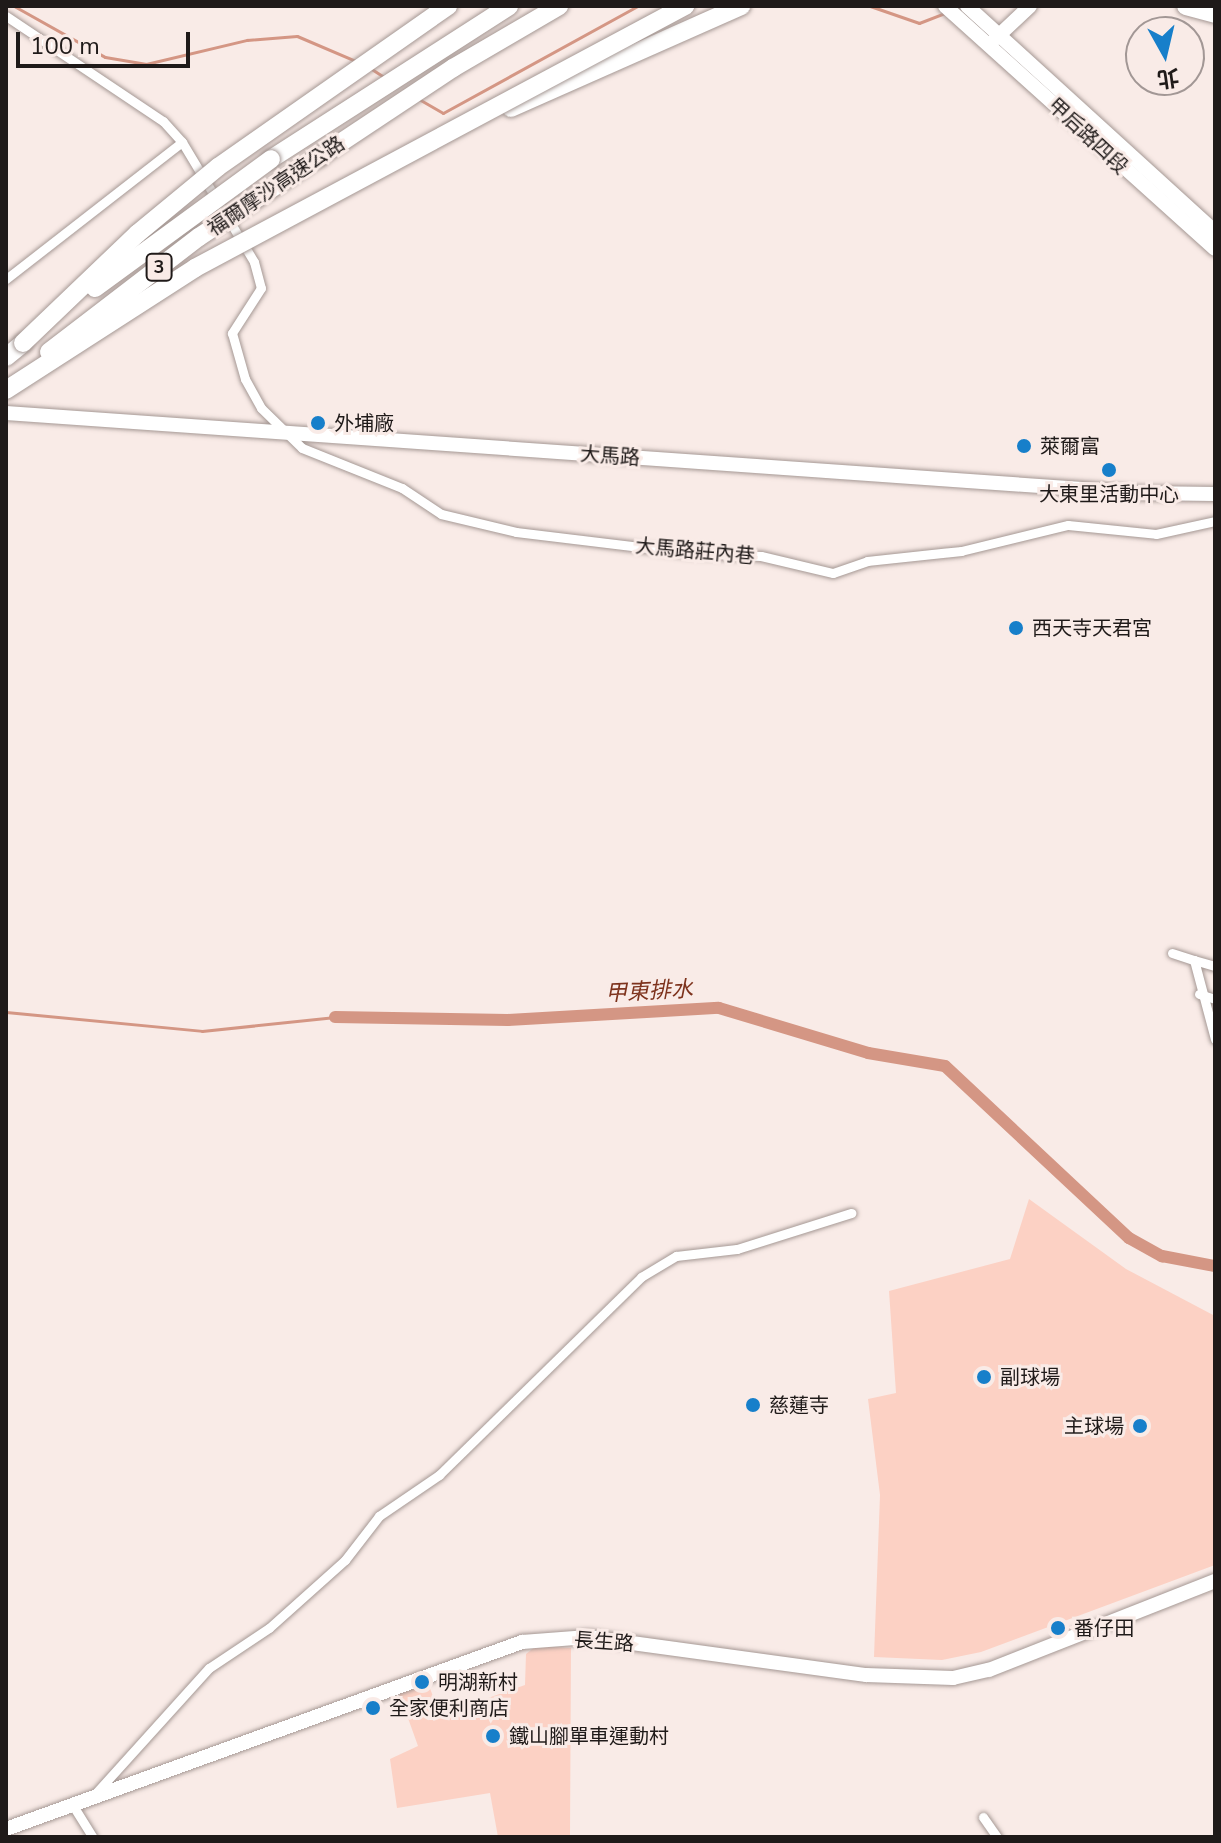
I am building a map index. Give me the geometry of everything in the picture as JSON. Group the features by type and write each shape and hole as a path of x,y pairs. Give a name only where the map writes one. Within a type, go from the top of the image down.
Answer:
{"highway":[{"path":"23,343 137,234 218,167 448,6"},
{"name":"福爾摩沙高速公路","path":"6,357 211,201 509,6"},
{"name":"福爾摩沙高速公路","path":"6,388 199,237 453,68 559,6"},
{"path":"6,388 195,268 436,142 685,6"},
{"path":"436,142 741,6"},
{"path":"1186,6 1215,14"}],"street":[{"name":"甲后路四段","path":"945,6 968,13 1215,249"},
{"path":"995,39 1030,6"},
{"name":"大馬路莊內巷","path":"6,16 163,121 182,142 254,262 261,288 232,333 245,379 261,408 302,448 402,488 441,514 516,532 690,553 761,556 833,573 876,559 961,551 1068,525 1156,534 1215,521"},
{"name":"甲后路四段","path":"995,39 1215,232"},
{"path":"6,279 182,142"},
{"name":"大馬路","path":"6,413 1124,492 1215,494"},
{"path":"1172,953 1215,966"},
{"path":"1194,960 1199,994 1215,1039"},
{"path":"1199,994 1215,999"},
{"path":"95,1795 209,1668 269,1628 345,1560 379,1516 439,1475 641,1277 676,1256 737,1249 851,1213"},
{"name":"長生路","path":"6,1829 522,1642 588,1637 866,1675 953,1678 989,1670 1215,1581"},
{"path":"72,1804 93,1837"},
{"path":"983,1817 997,1837"}],"shaded area":[{"path":"1029,1199 1126,1269 1215,1316 1215,1565 981,1652 942,1660 874,1657 880,1495 868,1399 896,1393 889,1291 1010,1259"},
{"name":"鐵山腳單車運動村","path":"536,1646 571,1648 570,1837 498,1837 490,1793 397,1808 390,1759 418,1746 399,1693 428,1683 440,1715 525,1685 526,1654"}],"waterway":[{"path":"14,6 105,57 146,64 247,40 297,36 356,61"},
{"path":"417,98 443,113 638,6"},
{"path":"870,6 919,23 945,13"},
{"path":"370,68 384,77"},
{"name":"甲東排水","path":"335,1017 508,1020 719,1008 868,1053 945,1066 1129,1238 1162,1256 1215,1266"},
{"name":"甲東排水","path":"6,1012 202,1031 335,1017"}],"place":[{"name":"外埔廠","path":"318,423"},
{"name":"萊爾富","path":"1024,446"},
{"name":"大東里活動中心","path":"1109,470"},
{"name":"西天寺天君宮","path":"1016,628"},
{"name":"副球場","path":"984,1377"},
{"name":"慈蓮寺","path":"753,1405"},
{"name":"主球場","path":"1140,1426"},
{"name":"番仔田","path":"1058,1628"},
{"name":"明湖新村","path":"422,1682"},
{"name":"全家便利商店","path":"373,1708"},
{"name":"鐵山腳單車運動村","path":"493,1736"}]}
